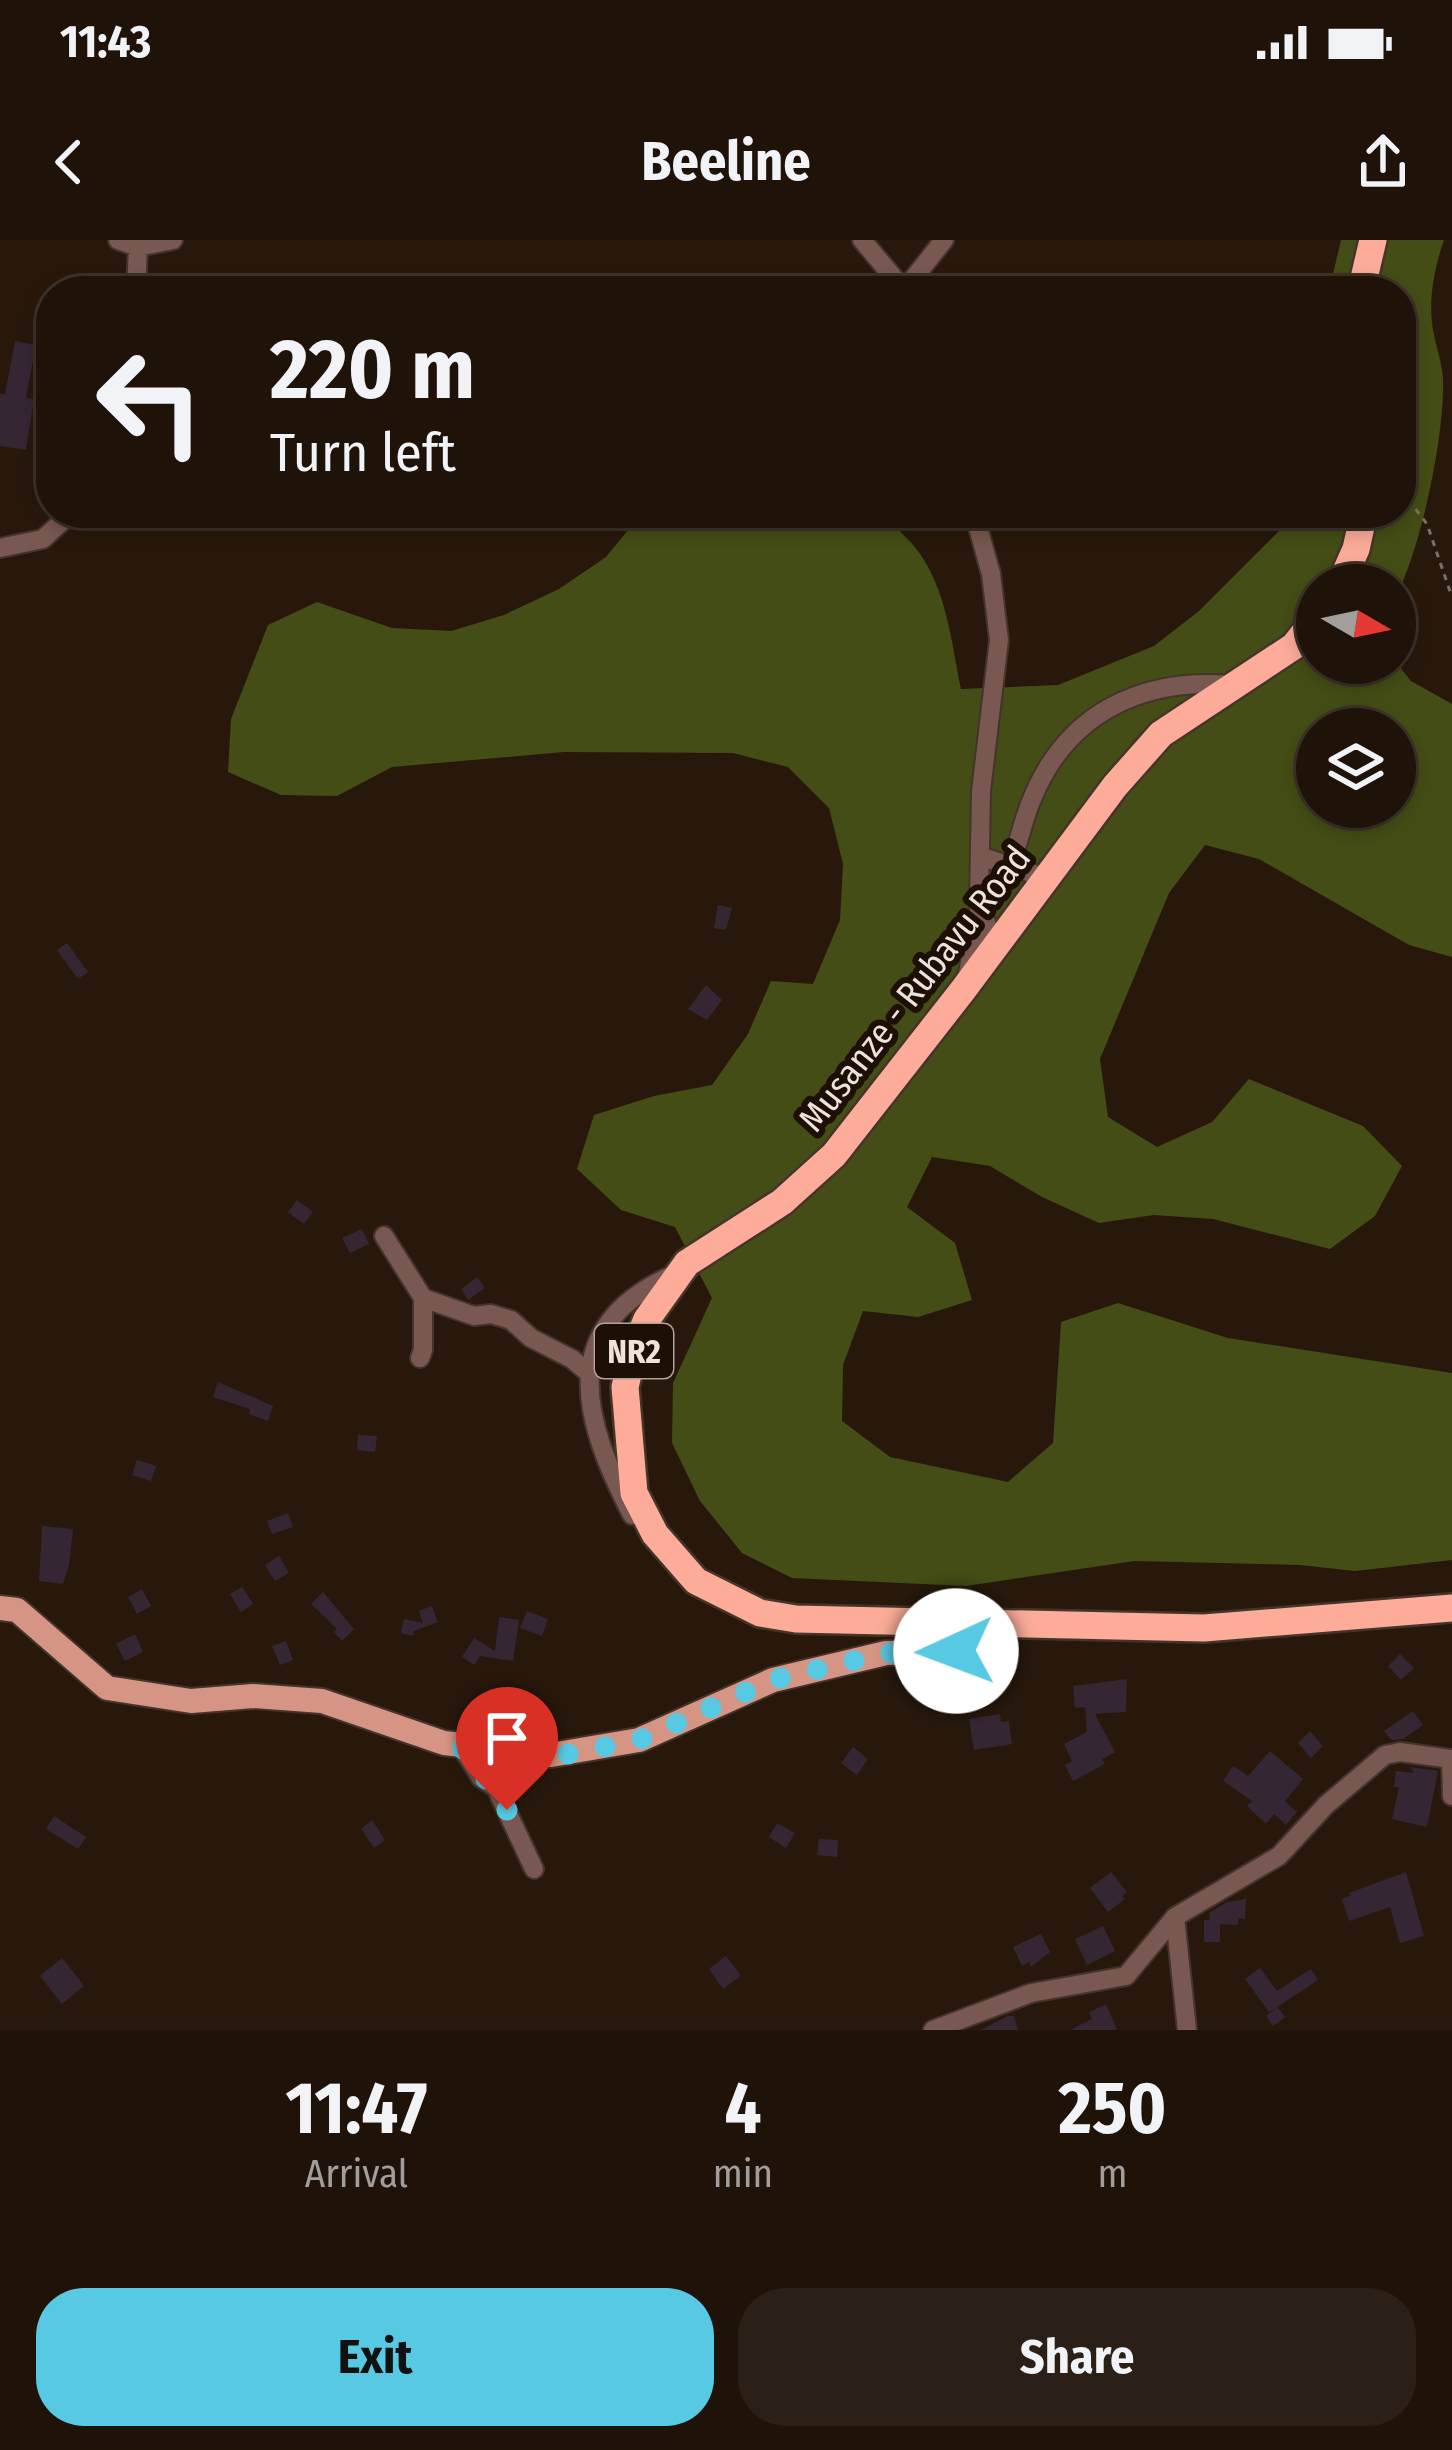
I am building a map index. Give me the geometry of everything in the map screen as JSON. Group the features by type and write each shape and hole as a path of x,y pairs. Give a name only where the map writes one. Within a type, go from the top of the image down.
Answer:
{"highway":[{"path":"1364,276 1373,240"},
{"path":"1349,564 1360,528"},
{"name":"Musanze - Rubavu Road","path":"1296,643 1161,734 1115,786 833,1155 782,1202 680,1272 647,1319 633,1353 626,1414 634,1493 655,1534 696,1581 760,1613 796,1619 1204,1628 1452,1609"}],"main road":[{"path":"0,1608 17,1610 107,1688 191,1701 253,1696 322,1701 423,1737 551,1755 639,1740 773,1680 886,1653 956,1651 997,1641 998,1624"}],"street":[{"path":"118,240 138,247 173,240"},
{"path":"862,240 893,276"},
{"path":"916,276 944,240"},
{"path":"137,276 138,247"},
{"path":"0,548 43,538 54,528"},
{"path":"963,990 974,956 980,902 981,791 999,640 991,574 978,528"},
{"path":"998,884 1012,865 1031,800 1074,731 1100,710 1165,685 1232,685"},
{"path":"980,856 1046,878"},
{"path":"980,856 1016,917"},
{"path":"980,902 995,948"},
{"path":"384,1236 423,1298 419,1358"},
{"path":"680,1272 650,1285 609,1317 594,1341 588,1390 613,1479 638,1527 666,1558 696,1581"},
{"path":"423,1298 474,1316 491,1314 511,1320 590,1374"},
{"path":"460,1745 481,1778 496,1788 534,1869"},
{"path":"932,2030 1030,1994 1126,1976 1175,1917 1279,1856 1326,1805 1385,1755 1400,1752 1451,1759 1452,1796"},
{"path":"1175,1917 1186,2030"}],"path":[{"path":"1416,510 1427,524 1452,597"}],"green space":[{"path":"1341,240 1444,240 1431,302 1443,402 1430,491 1414,551 1410,564 1296,564 1296,684 1416,684 1452,704 1452,957 1409,945 1259,859 1205,845 1169,893 1100,1059 1108,1117 1157,1147 1212,1122 1249,1079 1363,1126 1402,1166 1375,1216 1330,1249 1213,1219 1154,1215 1099,1223 990,1166 932,1157 907,1207 955,1243 972,1300 918,1317 863,1311 843,1365 842,1421 890,1457 1008,1482 1053,1443 1061,1322 1118,1303 1228,1338 1452,1373 1452,1560 1355,1571 1134,1561 966,1586 792,1578 742,1553 700,1501 672,1443 673,1383 712,1298 675,1227 621,1210 577,1169 594,1115 654,1096 712,1085 748,1034 771,981 813,984 840,920 843,864 829,808 788,767 733,753 564,752 392,767 337,796 281,795 228,772 231,719 268,625 317,602 392,628 451,631 504,615 559,589 606,557 630,528 896,528 915,547 938,589 961,689 1058,685 1154,646 1199,611 1280,528 1416,528 1416,276 1333,276"}],"building":[{"path":"15,341 36,345 26,398 34,399 26,450 0,446 0,394 5,394"},
{"path":"718,905 732,908 726,930 714,928"},
{"path":"67,943 88,972 78,979 57,950"},
{"path":"706,985 722,1000 707,1020 688,1009"},
{"path":"297,1200 313,1212 304,1224 288,1212"},
{"path":"362,1229 369,1244 350,1253 342,1238"},
{"path":"477,1277 485,1288 468,1300 461,1289"},
{"path":"218,1382 273,1406 268,1421 249,1414 250,1409 213,1397"},
{"path":"358,1435 377,1436 375,1452 357,1450"},
{"path":"137,1460 156,1466 151,1481 132,1475"},
{"path":"288,1513 293,1527 272,1534 267,1521"},
{"path":"42,1526 73,1529 63,1584 39,1581"},
{"path":"279,1556 289,1573 275,1581 265,1565"},
{"path":"242,1587 253,1604 241,1612 230,1594"},
{"path":"142,1589 151,1606 137,1614 128,1597"},
{"path":"323,1592 354,1629 342,1641 334,1632 337,1629 311,1604"},
{"path":"432,1606 438,1622 414,1631 413,1636 401,1633 404,1619 423,1623 419,1611"},
{"path":"527,1611 548,1619 542,1636 520,1628"},
{"path":"499,1617 519,1620 513,1661 480,1656 474,1665 462,1657 474,1638 495,1651"},
{"path":"135,1634 143,1652 125,1661 116,1644"},
{"path":"286,1641 293,1660 280,1665 272,1646"},
{"path":"1400,1654 1414,1668 1401,1680 1388,1666"},
{"path":"1127,1679 1126,1712 1095,1714 1115,1752 1102,1759 1105,1764 1073,1781 1065,1765 1072,1761 1064,1744 1087,1732 1085,1707 1075,1708 1073,1686"},
{"path":"1413,1711 1423,1725 1403,1739 1391,1740 1384,1731"},
{"path":"1000,1714 1001,1722 1009,1721 1012,1744 974,1750 969,1719"},
{"path":"1310,1731 1323,1746 1311,1758 1298,1743"},
{"path":"853,1747 868,1759 857,1775 841,1763"},
{"path":"1270,1751 1303,1779 1285,1801 1297,1812 1286,1825 1274,1814 1266,1824 1247,1806 1252,1801 1223,1781 1233,1766 1248,1776"},
{"path":"1410,1767 1438,1771 1427,1827 1392,1819 1399,1787 1394,1787 1396,1771 1414,1773"},
{"path":"54,1816 86,1837 78,1849 46,1829"},
{"path":"372,1820 385,1840 374,1848 361,1829"},
{"path":"777,1823 795,1833 786,1848 769,1837"},
{"path":"819,1839 838,1840 837,1857 817,1855"},
{"path":"1111,1872 1127,1892 1108,1912 1090,1888"},
{"path":"1406,1872 1424,1936 1400,1943 1390,1907 1349,1921 1342,1899"},
{"path":"1246,1899 1245,1919 1238,1918 1238,1925 1220,1924 1220,1942 1204,1942 1204,1920 1210,1920 1209,1913 1227,1902"},
{"path":"1103,1926 1115,1951 1087,1965 1075,1939"},
{"path":"1041,1934 1050,1952 1031,1967 1029,1962 1022,1966 1013,1947"},
{"path":"726,1956 741,1976 723,1989 709,1969"},
{"path":"62,1958 84,1986 62,2004 40,1976"},
{"path":"1260,1968 1277,1991 1311,1969 1318,1980 1269,2012 1245,1979"},
{"path":"1106,2004 1117,2030 1070,2030 1092,2019 1089,2012"},
{"path":"1277,2007 1285,2017 1273,2026 1266,2016"},
{"path":"1014,2016 1018,2030 981,2030"}],"route":[{"path":"507,1810 496,1788 481,1778 460,1745 568,1754 639,1740 773,1680 886,1653 956,1651"}]}
